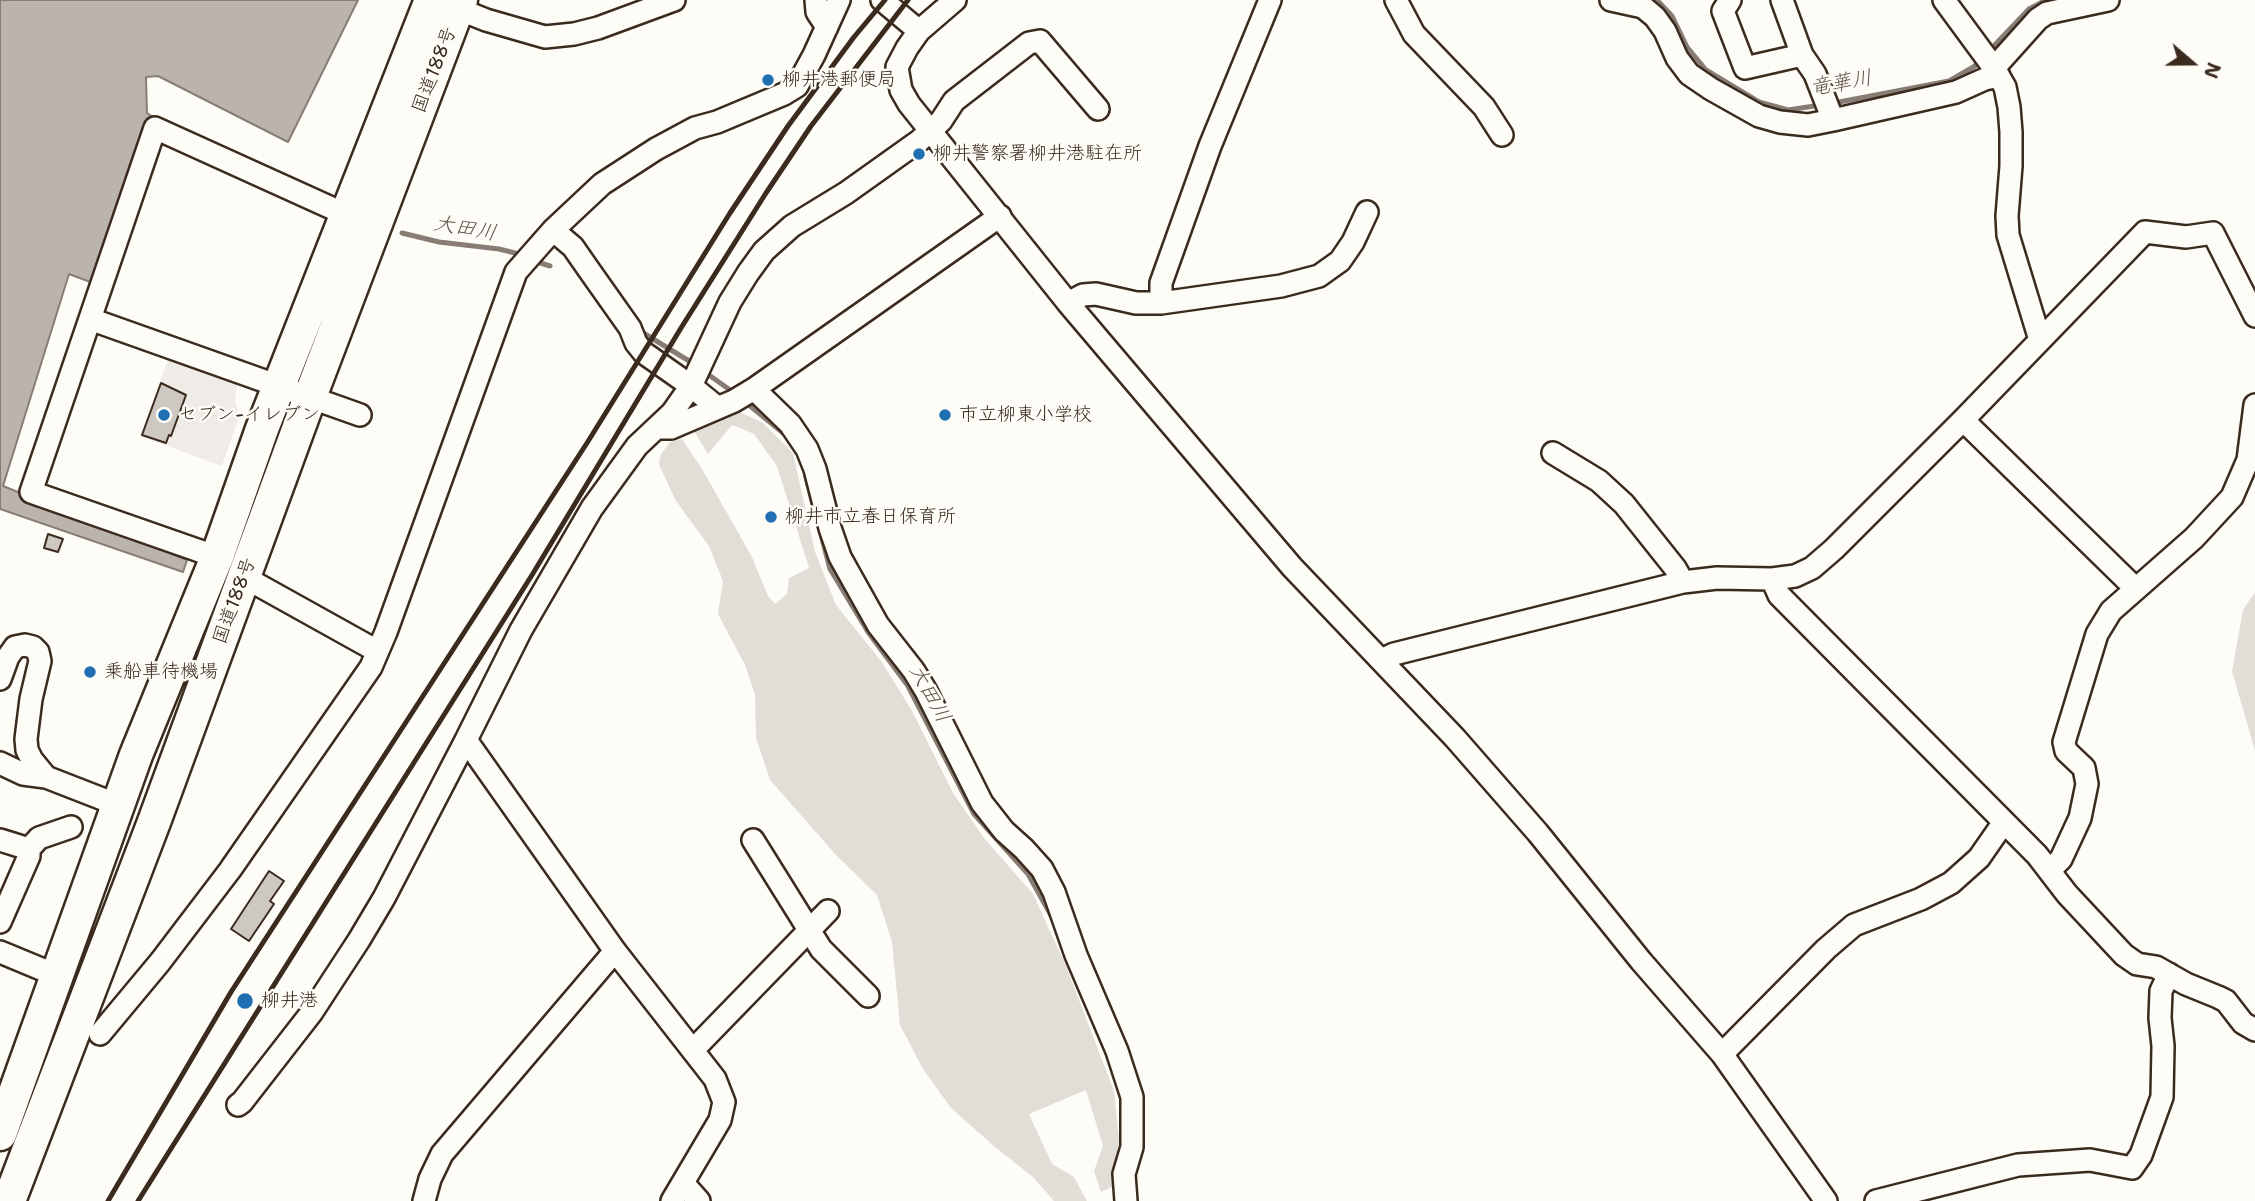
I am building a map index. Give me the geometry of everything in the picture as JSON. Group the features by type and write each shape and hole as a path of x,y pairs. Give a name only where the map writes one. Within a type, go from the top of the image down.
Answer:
{"highway":[{"name":"国道188号","path":"0,1134 118,805 216,557 279,386 347,215 447,2"},
{"name":"国道188号","path":"9,1201 310,397 447,2"}],"street":[{"path":"447,2 486,20 545,37 574,34 674,0"},
{"path":"816,0 817,12 827,27"},
{"path":"100,1034 160,962 230,870 371,667 516,272 553,230 602,184 656,149 695,128 717,122 797,86 839,0"},
{"path":"882,0 919,31"},
{"path":"955,0 919,31 897,68 901,90 909,103 1068,303 1292,567 1455,738 1538,833 1641,961 1722,1054 1826,1201"},
{"path":"1161,303 1161,284 1197,184 1270,0"},
{"path":"1396,0 1414,34 1484,107 1502,135"},
{"path":"1611,0 1643,7 1655,17 1665,31 1677,58 1689,74 1711,89 1759,116 1780,122 1808,125 1956,92 1984,79 1991,64 2047,13 2108,0"},
{"path":"1730,0 1723,11 1745,68 1802,55"},
{"path":"1782,0 1802,55 1815,74 1833,120"},
{"path":"1944,0 2005,87 2011,132 2008,235 2040,340"},
{"path":"238,1105 312,1012 359,940 384,898 521,630 592,508 637,446 672,413 691,386 730,302 764,251 792,226 919,141 941,121 954,101 1029,43 1040,41 1098,108"},
{"path":"216,557 30,492 155,128 347,215"},
{"path":"1068,303 1083,295 1096,294 1136,303 1161,303 1281,286 1319,276 1340,261 1353,242 1367,212"},
{"path":"656,429 670,428 737,398 1000,216"},
{"path":"553,230 573,247 631,328 636,343 644,353 691,386 737,398 790,424 807,449 841,557 877,625 914,671 926,691 982,803 998,825 1042,869 1054,892 1076,955 1117,1051 1132,1097 1132,1147 1124,1174 1126,1201"},
{"path":"1382,660 1394,654 1683,582 1717,578 1772,579 1795,576 1812,568 1963,420 2145,232 2186,237 2213,233 2255,316"},
{"path":"90,319 360,415"},
{"path":"2050,870 2061,859 2080,818 2087,784 2084,768 2066,751 2064,742 2097,634 2110,611 2194,538 2232,497 2248,460 2255,405"},
{"path":"1963,420 2136,589"},
{"path":"1553,453 1600,481 1624,504 1683,582"},
{"path":"244,577 377,651"},
{"path":"1772,579 1779,595 2004,822 2124,955 2137,964 2156,967 2226,1002 2243,1023 2255,1030"},
{"path":"0,679 8,657 15,648 33,646 40,661 30,699 27,750 46,777"},
{"path":"466,740 615,951 715,1079 724,1102 720,1120 677,1192 699,1201"},
{"path":"0,763 23,774 46,777 118,805"},
{"path":"1722,1054 1826,949 1854,925 1921,899 1951,883 1979,858 2004,822"},
{"path":"0,922 29,856 29,849 39,838 71,827"},
{"path":"0,840 29,849"},
{"path":"754,840 808,932 821,949 868,996"},
{"path":"693,1050 828,911"},
{"path":"424,1201 430,1179 442,1154 615,951"},
{"path":"0,952 58,976"},
{"path":"1876,1201 2018,1165 2090,1160 2132,1168 2141,1155 2162,1097 2161,991 2169,974"}],"shaded area":[{"path":"0,0 358,0 288,142 158,76 146,77 147,113 153,117 93,283 69,274 3,486 187,560 183,572 0,509"},
{"path":"171,352 226,374 237,385 235,400 239,417 222,466 140,436"},
{"path":"740,412 763,423 793,453 815,552 836,605 881,661 911,709 953,793 984,838 1033,894 1066,966 1114,1091 1119,1140 1112,1187 1101,1192 1094,1171 1103,1146 1086,1090 1029,1114 1052,1164 1074,1177 1087,1201 1054,1201 1033,1177 951,1108 923,1069 900,1025 892,942 877,895 836,855 770,780 756,738 755,695 745,665 718,614 723,581 709,546 676,501 659,465 660,456 670,442 682,439 752,557 768,596 775,604 787,594 789,578 809,568 777,466 754,434 732,425 708,454 694,431"},
{"path":"2255,592 2255,751 2232,671 2243,610"}],"building":[{"path":"161,383 186,395 166,443 142,435"},
{"path":"48,534 63,539 58,552 44,548"},
{"path":"269,871 284,881 270,901 274,904 249,941 231,929"}],"waterway":[{"name":"竜華川","path":"1657,0 1672,16 1687,47 1706,70 1759,102 1788,110 1821,105"},
{"name":"竜華川","path":"1989,51 2029,9 2046,0"},
{"name":"竜華川","path":"1834,103 1949,81 1975,66 1982,58"},
{"name":"大田川","path":"402,233 439,242 499,249 523,255"},
{"name":"大田川","path":"534,261 550,266"},
{"name":"大田川","path":"640,331 694,364"},
{"name":"大田川","path":"702,370 737,395"},
{"name":"大田川","path":"744,401 788,437"},
{"name":"大田川","path":"806,477 830,569 868,632 908,686 974,814 1028,874 1053,919"}],"railway":[{"path":"108,1201 231,992 587,443 730,213 788,126 885,0"},
{"path":"138,1201 532,575 766,193 811,126 908,0"}],"place":[{"name":"柳井港郵便局","path":"768,80"},
{"name":"柳井警察署柳井港駐在所","path":"919,154"},
{"name":"セブン-イレブン","path":"164,415"},
{"name":"市立柳東小学校","path":"945,415"},
{"name":"柳井市立春日保育所","path":"771,517"},
{"name":"乗船車待機場","path":"90,672"},
{"name":"柳井港","path":"245,1001"}]}
